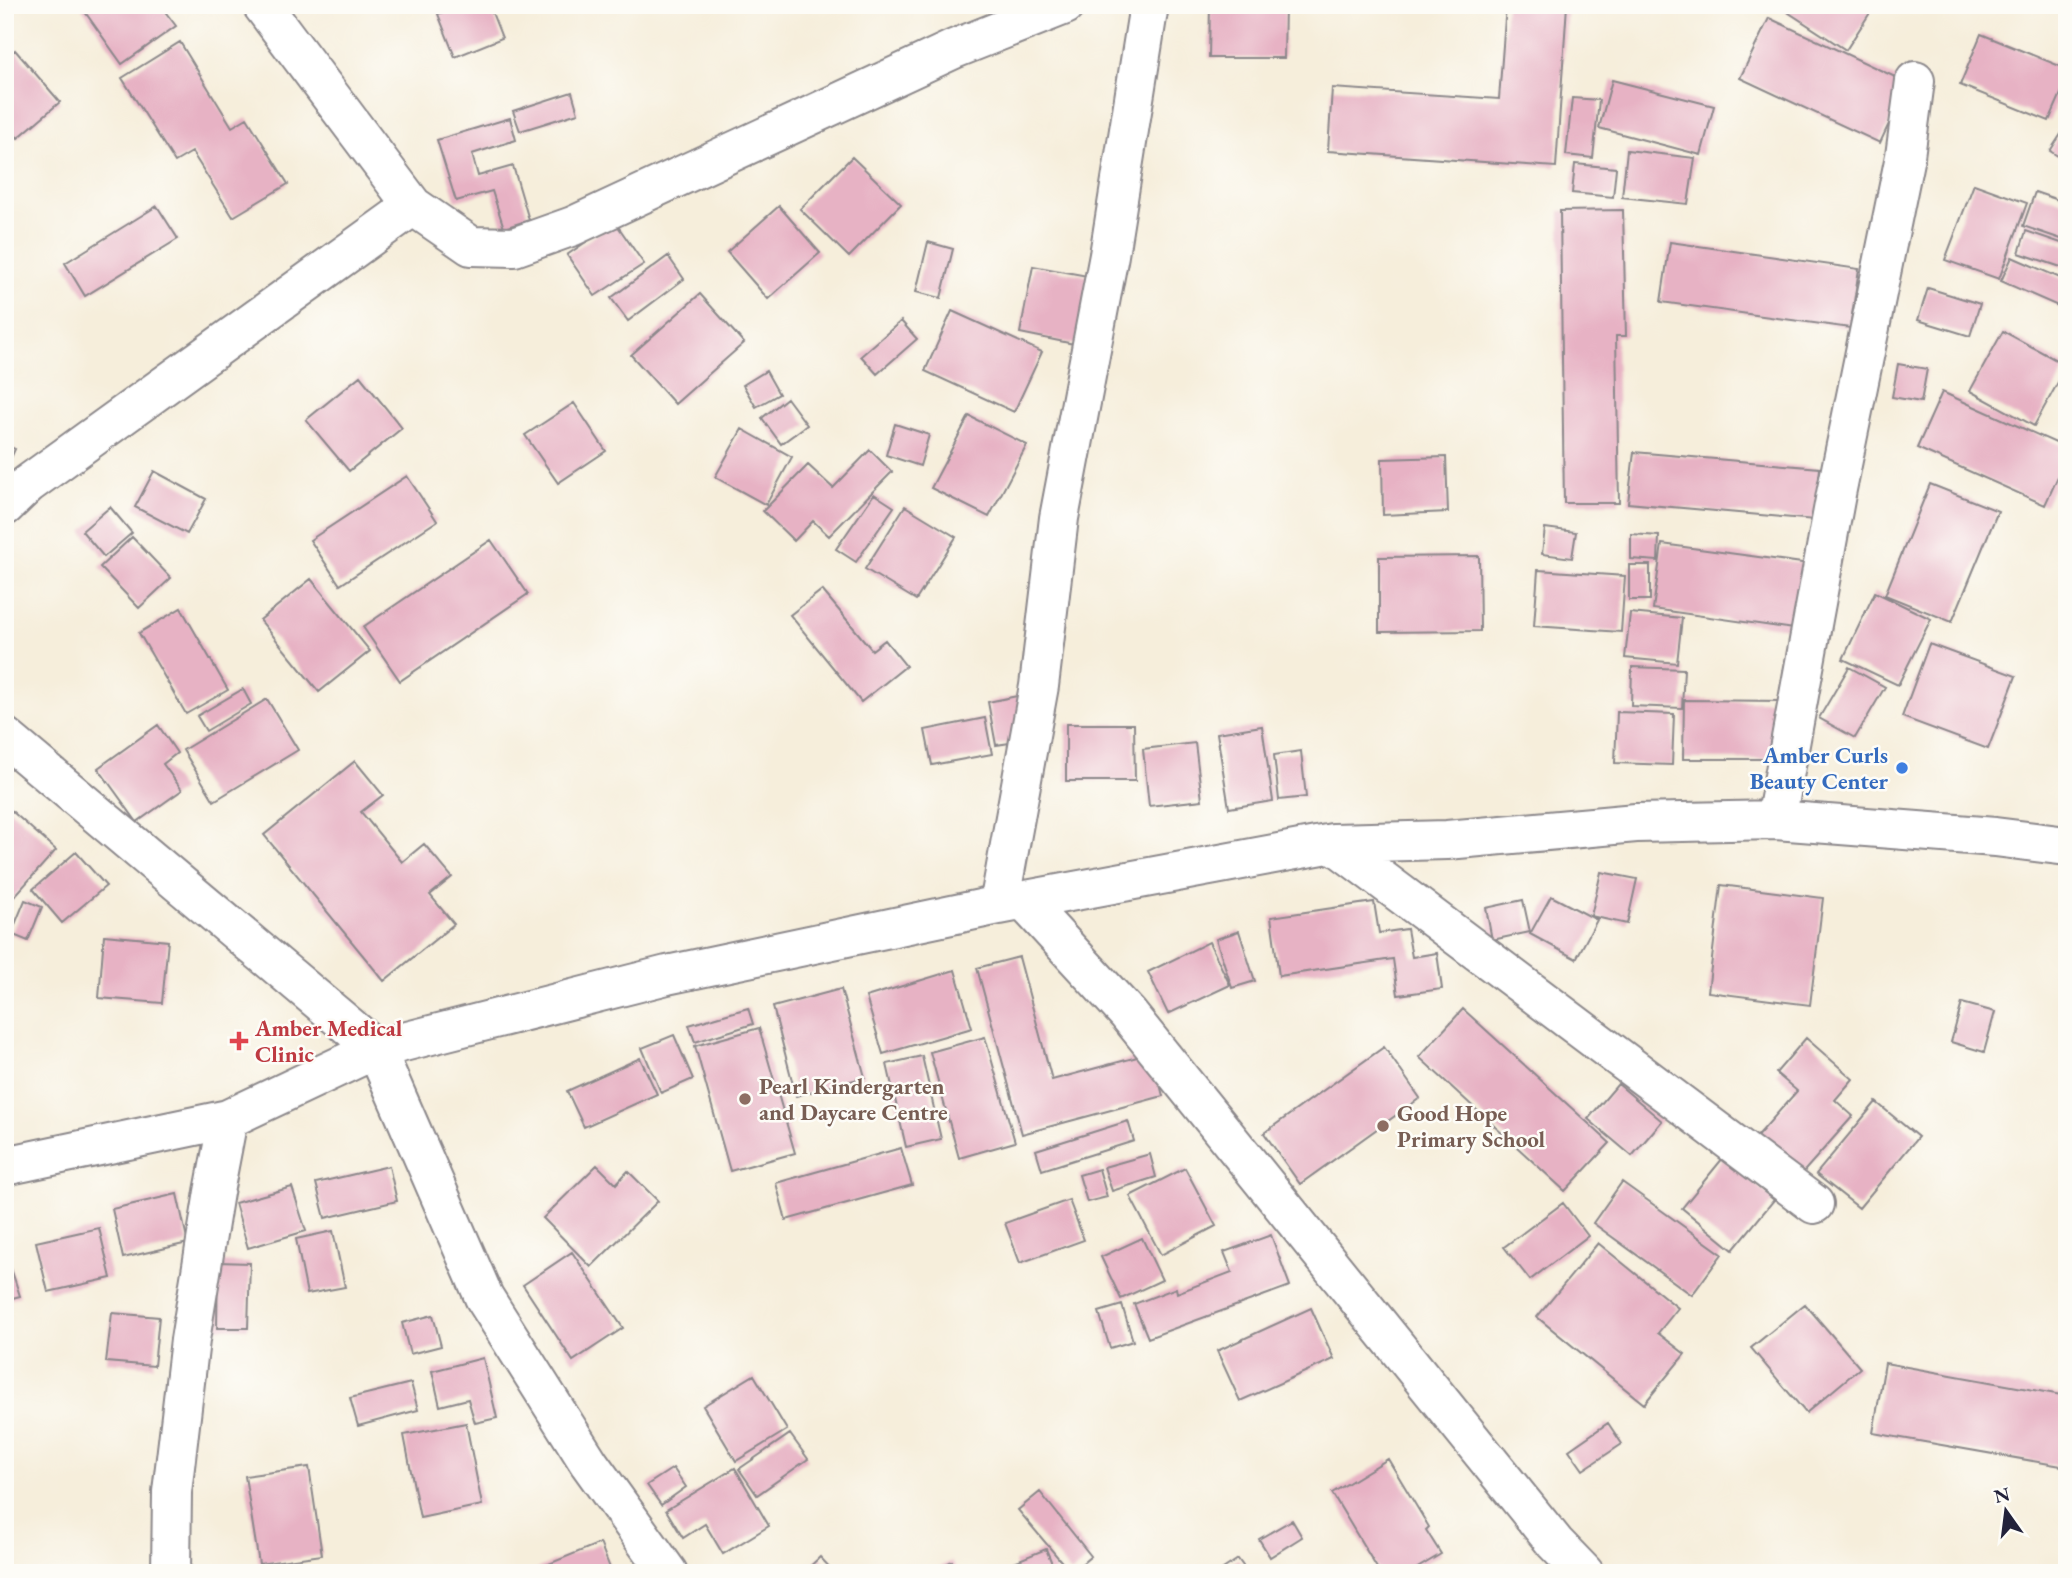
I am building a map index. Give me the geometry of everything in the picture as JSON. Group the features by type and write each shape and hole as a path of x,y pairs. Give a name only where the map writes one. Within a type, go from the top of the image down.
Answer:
{"street":[{"path":"262,5 413,206 471,246 514,247 573,226 954,49 1065,5"},
{"path":"1012,903 1059,518 1110,255 1149,5"},
{"path":"1776,820 1839,481 1903,170 1915,81"},
{"path":"5,506 28,484 413,206"},
{"path":"5,737 376,1049 484,1297 589,1463 668,1573"},
{"path":"5,1166 228,1118 376,1049 667,975 1012,903 1333,843 1447,840 1636,823 1776,820 1995,837 2067,846"},
{"path":"1333,843 1814,1204"},
{"path":"1012,903 1128,1014 1555,1543 1584,1573"},
{"path":"171,1573 172,1492 190,1340 228,1118"}],"building":[{"path":"80,5 160,5 176,26 122,64"},
{"path":"459,5 489,5 502,38 455,57 438,14"},
{"path":"1210,5 1285,5 1284,58 1209,58"},
{"path":"1506,5 1567,5 1556,167 1328,151 1332,88 1499,99"},
{"path":"1777,5 1875,5 1846,50"},
{"path":"1769,18 1908,83 1880,143 1740,78"},
{"path":"1981,34 2067,69 2067,80 2049,121 1960,85"},
{"path":"180,42 232,127 247,118 288,184 233,217 192,152 175,162 122,78"},
{"path":"15,50 60,102 18,138 5,124 5,58"},
{"path":"1612,80 1714,106 1701,155 1599,128"},
{"path":"572,92 578,113 520,131 513,111"},
{"path":"1572,98 1599,100 1593,158 1566,155"},
{"path":"510,118 516,140 472,154 478,176 513,166 529,220 504,228 492,191 456,201 437,140"},
{"path":"2067,125 2067,162 2050,151"},
{"path":"1627,150 1695,158 1688,204 1622,197"},
{"path":"852,157 901,204 849,257 800,209"},
{"path":"1575,164 1616,168 1613,197 1572,193"},
{"path":"1974,184 2027,203 1999,279 1945,260"},
{"path":"2035,192 2067,203 2067,241 2023,226"},
{"path":"157,206 178,239 85,296 65,263"},
{"path":"779,206 820,253 768,299 727,252"},
{"path":"1623,210 1626,336 1616,336 1619,503 1564,503 1560,211"},
{"path":"615,222 644,264 595,296 567,255"},
{"path":"2026,231 2067,245 2067,269 2019,253"},
{"path":"928,242 953,249 941,298 916,292"},
{"path":"1670,242 1859,269 1850,328 1661,302"},
{"path":"668,256 684,279 628,321 611,298"},
{"path":"2012,257 2067,281 2067,310 2001,281"},
{"path":"1033,266 1093,277 1079,345 1020,333"},
{"path":"1928,288 1980,304 1970,336 1918,320"},
{"path":"700,294 744,343 675,404 631,355"},
{"path":"952,311 1042,352 1014,412 925,371"},
{"path":"901,321 917,339 877,374 861,356"},
{"path":"2003,331 2067,366 2034,426 1970,391"},
{"path":"1898,364 1927,369 1921,402 1892,397"},
{"path":"766,371 779,394 756,407 743,385"},
{"path":"360,376 402,428 349,471 306,420"},
{"path":"1942,392 2067,448 2067,457 2045,505 1917,448"},
{"path":"787,398 807,425 781,444 762,418"},
{"path":"574,403 606,451 558,483 525,435"},
{"path":"969,416 1027,445 989,517 931,488"},
{"path":"895,424 929,435 920,466 886,455"},
{"path":"742,429 792,457 766,505 715,477"},
{"path":"5,445 15,449 5,471"},
{"path":"870,450 892,472 829,536 813,521 794,541 763,511 808,465 833,488"},
{"path":"1634,452 1820,468 1815,520 1628,503"},
{"path":"1446,457 1448,512 1383,515 1382,459"},
{"path":"154,471 206,499 187,534 135,507"},
{"path":"407,476 437,521 340,585 310,540"},
{"path":"1930,484 1998,511 1952,622 1885,595"},
{"path":"874,494 894,507 856,562 836,549"},
{"path":"905,506 956,537 916,600 865,569"},
{"path":"110,507 132,533 104,557 82,531"},
{"path":"1545,528 1576,532 1572,558 1542,554"},
{"path":"1631,534 1659,536 1658,561 1631,559"},
{"path":"132,537 171,578 139,608 100,567"},
{"path":"491,540 528,594 400,681 363,627"},
{"path":"1662,544 1817,565 1808,631 1653,609"},
{"path":"1479,556 1480,631 1379,632 1379,557"},
{"path":"1629,565 1650,565 1650,600 1629,600"},
{"path":"1538,570 1625,576 1621,632 1534,626"},
{"path":"311,579 370,651 319,692 260,620"},
{"path":"822,590 872,650 885,640 906,666 861,702 790,615"},
{"path":"1875,592 1931,619 1898,685 1843,659"},
{"path":"181,608 228,690 186,714 139,633"},
{"path":"1630,613 1682,618 1677,663 1625,658"},
{"path":"1929,644 2016,676 1988,749 1902,717"},
{"path":"1632,667 1684,669 1682,708 1631,706"},
{"path":"1849,667 1885,687 1855,738 1819,718"},
{"path":"243,689 251,704 206,731 197,716"},
{"path":"1022,695 1030,740 996,745 988,702"},
{"path":"267,699 298,750 214,801 183,750"},
{"path":"1684,700 1783,701 1782,759 1683,759"},
{"path":"1617,712 1674,714 1672,765 1615,763"},
{"path":"985,718 992,754 932,765 925,730"},
{"path":"1066,724 1134,724 1135,781 1066,781"},
{"path":"158,725 177,753 163,764 182,790 137,822 98,768"},
{"path":"1262,726 1273,801 1229,808 1217,733"},
{"path":"1195,743 1202,800 1149,806 1143,749"},
{"path":"1301,751 1306,797 1279,800 1274,755"},
{"path":"355,761 383,795 361,812 402,862 424,844 452,877 430,895 454,924 384,981 264,835"},
{"path":"5,805 56,850 5,907"},
{"path":"76,852 106,886 62,923 33,889"},
{"path":"1601,872 1637,879 1627,924 1591,916"},
{"path":"1721,885 1823,898 1810,1005 1708,992"},
{"path":"1551,896 1597,920 1576,959 1530,934"},
{"path":"25,900 42,907 28,941 11,934"},
{"path":"1523,900 1530,932 1492,940 1486,908"},
{"path":"1374,902 1379,933 1407,929 1412,957 1437,953 1442,989 1398,995 1393,959 1279,976 1271,917"},
{"path":"1239,931 1255,981 1232,988 1216,939"},
{"path":"104,935 168,941 162,1003 99,998"},
{"path":"1209,942 1230,985 1168,1014 1148,972"},
{"path":"1019,957 1052,1080 1152,1053 1163,1096 1022,1134 977,968"},
{"path":"955,970 972,1028 883,1054 866,997"},
{"path":"841,989 865,1077 796,1096 773,1007"},
{"path":"1962,1003 1995,1012 1984,1052 1951,1042"},
{"path":"748,1008 753,1024 695,1042 689,1025"},
{"path":"1463,1009 1610,1143 1565,1191 1419,1057"},
{"name":"Pearl Kindergarten and Daycare Centre","path":"759,1028 795,1153 730,1171 695,1046"},
{"path":"674,1035 693,1079 661,1093 642,1048"},
{"path":"985,1037 1015,1142 959,1158 930,1052"},
{"path":"1806,1038 1853,1079 1835,1100 1853,1116 1798,1178 1754,1140 1797,1091 1776,1073"},
{"path":"1384,1047 1420,1098 1300,1184 1264,1133"},
{"path":"922,1056 941,1139 906,1147 887,1064"},
{"path":"640,1058 657,1094 584,1127 567,1091"},
{"path":"1618,1084 1662,1121 1632,1156 1588,1119"},
{"path":"1876,1102 1918,1137 1859,1208 1816,1174"},
{"path":"1128,1121 1134,1141 1042,1170 1036,1150"},
{"path":"901,1148 912,1185 786,1220 776,1183"},
{"path":"1150,1154 1156,1177 1112,1191 1104,1167"},
{"path":"1723,1158 1774,1200 1733,1250 1682,1208"},
{"path":"597,1165 616,1184 628,1171 658,1201 591,1267 543,1218"},
{"path":"389,1166 397,1201 325,1218 316,1183"},
{"path":"1185,1168 1216,1226 1161,1255 1130,1196"},
{"path":"1099,1169 1107,1197 1087,1202 1079,1175"},
{"path":"1622,1182 1722,1254 1692,1295 1593,1223"},
{"path":"292,1187 306,1231 248,1248 235,1203"},
{"path":"177,1194 188,1243 123,1258 112,1209"},
{"path":"1069,1200 1084,1240 1020,1263 1005,1223"},
{"path":"1563,1203 1588,1236 1530,1280 1504,1247"},
{"path":"99,1228 111,1278 48,1292 36,1242"},
{"path":"333,1231 345,1287 307,1294 296,1239"},
{"path":"1271,1235 1290,1286 1148,1338 1134,1304 1176,1288 1177,1293 1232,1272 1224,1252"},
{"path":"1142,1238 1162,1280 1121,1299 1101,1257"},
{"path":"1598,1243 1678,1308 1658,1333 1685,1354 1644,1404 1537,1317"},
{"path":"5,1250 20,1296 5,1300"},
{"path":"572,1252 623,1328 573,1361 523,1285"},
{"path":"218,1262 250,1263 248,1328 217,1328"},
{"path":"1805,1304 1860,1368 1806,1413 1751,1348"},
{"path":"1122,1305 1133,1341 1110,1348 1099,1312"},
{"path":"1311,1308 1334,1359 1240,1401 1217,1351"},
{"path":"112,1313 159,1317 154,1366 106,1362"},
{"path":"433,1315 441,1346 410,1354 402,1323"},
{"path":"483,1358 497,1418 475,1423 468,1399 440,1406 432,1371"},
{"path":"1885,1363 2067,1396 2067,1467 1873,1433"},
{"path":"754,1375 787,1430 736,1461 703,1406"},
{"path":"411,1383 418,1410 358,1426 350,1398"},
{"path":"466,1423 482,1505 420,1518 404,1435"},
{"path":"1608,1423 1622,1444 1583,1470 1569,1450"},
{"path":"790,1434 808,1459 757,1495 739,1469"},
{"path":"1388,1459 1429,1527 1426,1530 1441,1554 1409,1573 1380,1573 1332,1493"},
{"path":"309,1467 322,1555 259,1564 245,1476"},
{"path":"673,1468 686,1487 661,1505 647,1485"},
{"path":"735,1468 769,1526 723,1554 705,1524 683,1538 666,1510"},
{"path":"1040,1492 1091,1556 1071,1573 1018,1510"},
{"path":"1292,1520 1302,1537 1270,1557 1259,1539"},
{"path":"600,1543 612,1573 535,1573 534,1570"},
{"path":"1046,1549 1056,1573 1017,1573 1014,1562"},
{"path":"820,1557 835,1573 803,1573"},
{"path":"1238,1559 1248,1573 1217,1573"},
{"path":"952,1561 958,1573 928,1573"}],"place":[{"name":"Amber Curls Beauty Center","path":"1902,768"},
{"name":"Amber Medical Clinic","path":"239,1041"},
{"name":"Pearl Kindergarten and Daycare Centre","path":"745,1099"},
{"name":"Good Hope Primary School","path":"1383,1126"}]}
